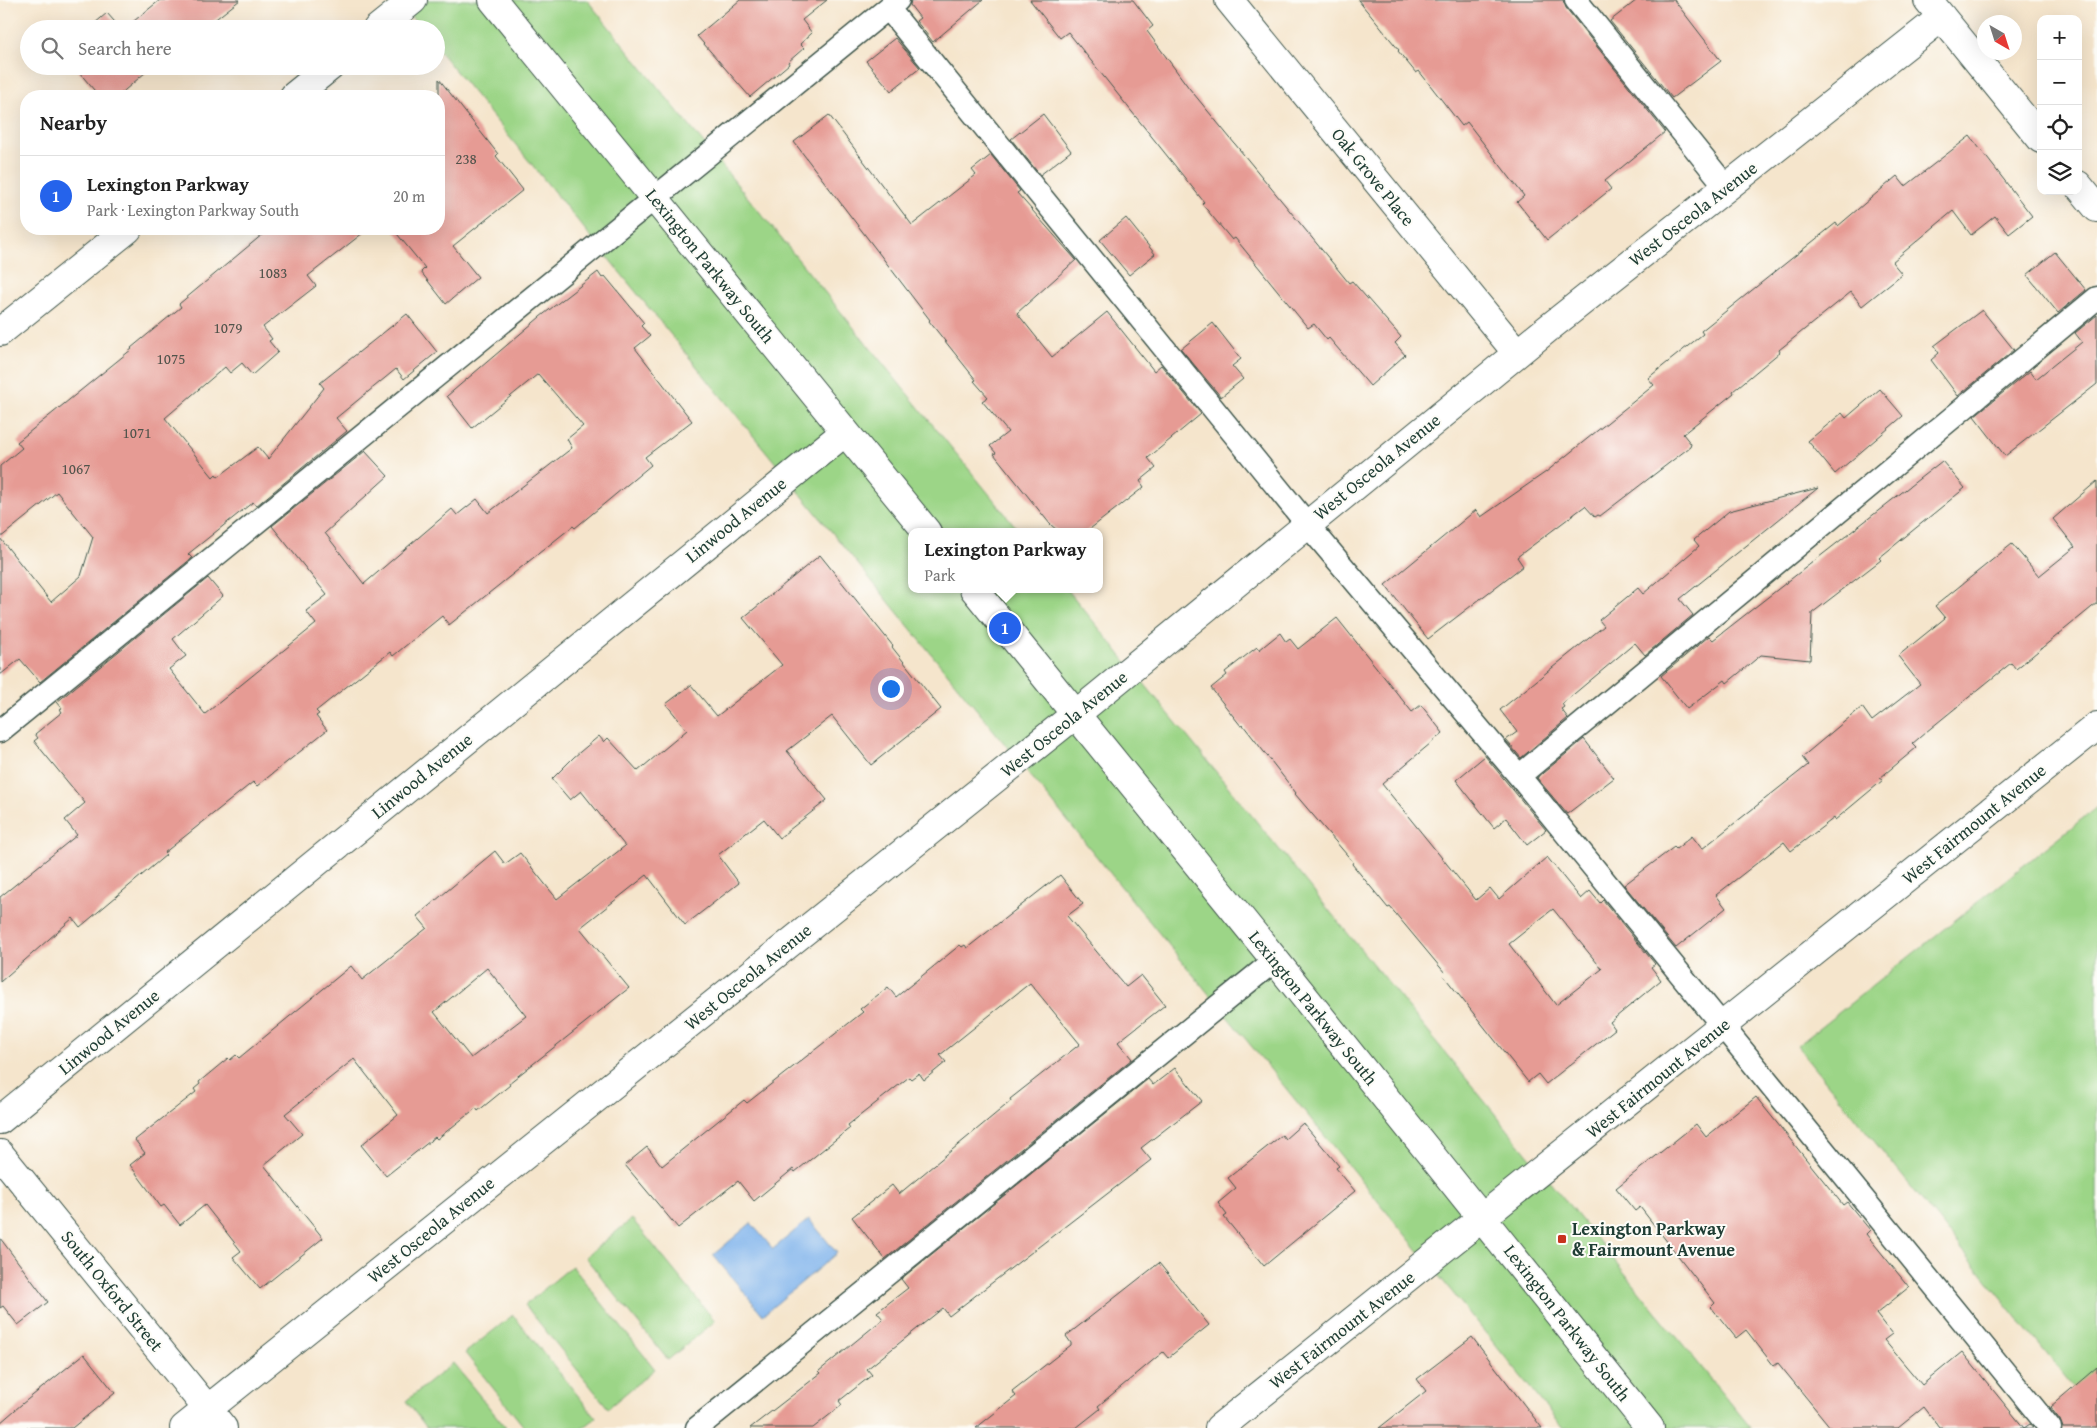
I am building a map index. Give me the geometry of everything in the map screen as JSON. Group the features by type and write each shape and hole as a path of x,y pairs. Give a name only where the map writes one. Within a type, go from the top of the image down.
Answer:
{"street":[{"path":"388,20 413,0"},
{"name":"Lexington Parkway South","path":"493,0 924,528"},
{"name":"Oak Grove Place","path":"1228,0 1517,354"},
{"path":"1935,9 2037,134"},
{"name":"West Osceola Avenue","path":"184,1428 216,1419 1307,524 1517,354 1727,188 1935,9"},
{"path":"301,90 320,75"},
{"path":"2082,190 2097,208"},
{"path":"0,332 121,235"},
{"name":"Linwood Avenue","path":"0,1120 845,432"},
{"name":"Lexington Parkway South","path":"977,593 1483,1218 1650,1428"},
{"name":"West Fairmount Avenue","path":"1219,1428 2097,726"},
{"name":"South Oxford Street","path":"0,1154 216,1419"}],"lane":[{"path":"1576,0 1727,188"},
{"path":"0,731 893,4 1307,524 1519,776 2050,1428"},
{"path":"1519,776 2097,298"},
{"path":"697,1428 1275,960"}],"green space":[{"path":"398,0 587,0 1017,528 908,528 908,593 1070,593 1751,1428 1563,1428 445,58 445,20 414,20"},
{"path":"2097,807 2097,1416 1797,1046"},
{"path":"632,1219 715,1321 668,1360 585,1257"},
{"path":"572,1266 655,1369 608,1408 525,1305"},
{"path":"513,1315 596,1418 583,1428 525,1428 465,1353"},
{"path":"453,1363 506,1428 427,1428 406,1401"}],"water":[{"path":"809,1219 837,1253 763,1315 713,1255 751,1223 773,1249"}],"building":[{"path":"160,0 240,0 214,20 135,20"},
{"path":"740,0 827,0 802,20 812,33 800,44 804,48 788,62 789,64 750,97 697,36"},
{"path":"911,0 983,0 933,42 916,21 920,18 910,5"},
{"path":"1030,0 1133,0 1153,26 1147,31 1189,88 1349,283 1352,281 1401,337 1395,343 1405,355 1370,386 1329,338 1327,340 1314,324 1308,328 1235,238 1232,240 1202,204 1204,202 1068,32 1060,38"},
{"path":"1358,0 1563,0 1566,8 1665,132 1605,181 1611,189 1547,240 1517,202 1524,196 1467,122 1462,126 1419,71 1416,73"},
{"path":"1637,0 1674,0 1721,61 1672,98 1610,21"},
{"path":"107,13 113,20 99,20"},
{"path":"895,38 920,68 891,91 866,61"},
{"path":"82,75 142,75 125,90 94,90"},
{"path":"439,79 498,154 496,156 523,190 453,246 478,277 446,304 421,272 425,268 398,235 445,235 445,90 439,90"},
{"path":"1043,114 1071,151 1040,175 1011,139"},
{"path":"829,115 912,225 976,175 972,170 991,155 1020,191 1017,193 1076,260 1017,313 1052,357 1107,312 1154,371 1161,365 1201,414 1148,458 1156,468 1140,481 1144,487 1091,528 1054,528 1050,524 994,454 996,453 990,446 1008,432 982,401 988,397 794,142"},
{"path":"1970,136 2032,216 2009,234 1995,216 1971,235 1953,211 1892,262 1902,274 1862,306 1851,292 1779,350 1780,352 1733,391 1734,393 1683,434 1691,444 1690,447 1600,516 1595,517 1585,506 1517,557 1523,566 1428,639 1385,585 1476,510 1481,517 1546,472 1654,385 1648,378 1703,334 1701,331 1836,223 1838,226 1897,176 1905,186 1907,185"},
{"path":"1126,218 1155,254 1129,275 1100,240"},
{"path":"262,235 360,235 308,276 316,286 263,327 272,339 269,341 278,352 252,375 242,363 230,373 225,367 165,418 213,477 216,474 218,477 258,447 268,459 324,388 320,383 407,314 437,352 404,379 396,369 336,418 347,431 256,506 253,502 188,554 192,558 40,682 20,659 0,675 0,538 0,466 22,448 17,442 181,307 179,304","holes":["57,492 93,537 81,576 51,602 0,538"]},
{"path":"2055,252 2086,290 2058,313 2027,275"},
{"path":"598,272 602,278 605,276 644,323 641,326 650,336 635,348 692,421 645,457 651,465 575,528 573,526 449,625 442,616 393,656 390,652 316,711 319,714 316,716 327,730 257,786 253,782 164,853 166,855 80,927 73,918 0,982 0,897 77,835 65,820 85,803 34,741 38,738 35,734 62,712 60,709 62,708 57,702 208,578 223,596 173,639 186,656 169,669 205,714 316,624 306,611 327,595 272,526 365,451 388,476 325,533 364,584 452,509 457,515 477,499 488,513 572,448 567,439 583,426 538,374 472,428 447,396 540,317"},
{"path":"1982,310 2014,350 1958,396 1931,360 1939,353 1934,346"},
{"path":"2097,315 2097,384 2005,456 1974,416 2030,371 2036,379 2082,342 2075,333"},
{"path":"1213,323 1241,359 1232,366 1243,379 1221,397 1181,349"},
{"path":"1880,389 1903,416 1835,474 1808,441 1842,413 1846,418"},
{"path":"1942,461 1965,488 1879,558 1881,560 1812,613 1810,660 1761,655 1727,683 1725,680 1687,709 1661,676 1709,636 1713,640"},
{"path":"2097,481 2097,603 2016,669 2011,663 1926,732 1912,744 1916,748 1880,778 1883,780 1835,820 1834,818 1791,851 1784,842 1716,895 1726,908 1676,948 1624,885 1674,847 1676,849 1692,836 1702,849 1808,765 1802,757 1862,707 1872,721 1920,684 1898,656 1945,618 1935,606 2012,544 2039,576 2075,547 2053,519"},
{"path":"1818,488 1680,599 1693,615 1645,655 1635,643 1562,704 1564,707 1561,709 1568,718 1521,758 1506,740 1517,732 1500,710 1604,626 1599,620 1638,588 1643,594 1699,546 1694,540 1729,511"},
{"path":"820,555 941,709 871,765 832,716 787,751 827,800 779,838 764,819 718,855 739,883 685,925 647,875 580,928 629,988 509,1083 510,1085 478,1111 476,1108 437,1139 435,1137 386,1176 361,1145 398,1115 354,1059 285,1114 302,1134 264,1165 323,1238 260,1289 233,1257 241,1251 205,1205 180,1225 164,1205 161,1207 130,1165 145,1153 135,1140 196,1092 194,1089 200,1084 199,1082 228,1058 230,1060 236,1055 239,1058 351,966 362,980 427,928 417,916 495,851 505,864 520,853 557,899 625,846 581,791 570,800 552,779 599,736 604,742 608,738 638,771 687,730 666,704 691,685 717,716 782,665 743,618","holes":["487,968 526,1016 471,1058 434,1012"]},
{"path":"1337,618 1412,712 1421,705 1443,733 1382,784 1476,900 1490,888 1499,899 1547,857 1581,899 1590,891 1600,903 1603,900 1655,964 1651,967 1661,980 1610,1022 1615,1029 1546,1084 1538,1074 1528,1082 1443,975 1445,973 1390,907 1388,908 1352,864 1353,862 1295,794 1243,725 1241,726 1211,688 1227,675 1225,672 1257,647 1259,650 1280,633 1286,642 1290,639 1298,649","holes":["1553,909 1602,969 1556,1005 1509,944"]},
{"path":"1584,739 1614,778 1567,814 1537,778"},
{"path":"1485,756 1546,830 1527,845 1506,818 1494,828 1456,780"},
{"path":"1060,875 1083,904 1067,916 1126,987 1141,975 1165,1005 1118,1042 1132,1059 885,1259 852,1217 892,1185 899,1194 1011,1101 1010,1099 1080,1044 1030,983 940,1055 946,1062 924,1080 919,1073 911,1079 909,1077 848,1125 850,1128 795,1172 793,1169 754,1201 738,1181 678,1228 625,1165 647,1147 662,1166 744,1100 747,1103 863,1012 860,1009 888,987 896,997 960,945 962,947 965,945 967,948"},
{"path":"1175,1068 1202,1101 1141,1148 1151,1160 949,1316 943,1308 867,1369 872,1375 839,1401 842,1405 813,1428 750,1428 821,1373 819,1371 883,1319 877,1312 908,1288 901,1279 1148,1079 1153,1085"},
{"path":"1756,1097 1843,1205 1847,1202 1870,1230 1866,1234 1909,1287 1876,1314 1892,1334 1884,1340 1922,1385 1962,1352 2024,1428 1940,1428 1924,1407 1898,1428 1831,1428 1778,1363 1774,1366 1746,1330 1736,1338 1711,1307 1715,1303 1640,1207 1635,1211 1616,1188 1696,1124 1706,1137"},
{"path":"1303,1123 1339,1166 1336,1168 1355,1191 1264,1266 1224,1217 1227,1215 1218,1203 1236,1188 1228,1178 1282,1135 1285,1139"},
{"path":"0,1238 48,1302 18,1325 3,1306 0,1308"},
{"path":"1159,1263 1209,1325 1168,1358 1163,1352 1098,1406 1100,1409 1076,1428 976,1428 1016,1396 1012,1391 1071,1345 1066,1336"},
{"path":"1472,1337 1542,1428 1379,1428 1426,1391 1417,1379"},
{"path":"84,1354 115,1393 72,1428 0,1428 0,1423"},
{"path":"2097,1367 2097,1428 2063,1428 2060,1420 2050,1407"},
{"path":"2030,1424 2033,1428 2024,1428"}],"place":[{"name":"Lexington Parkway","path":"1005,628"},
{"name":"Lexington Parkway & Fairmount Avenue","path":"1562,1239"}]}
